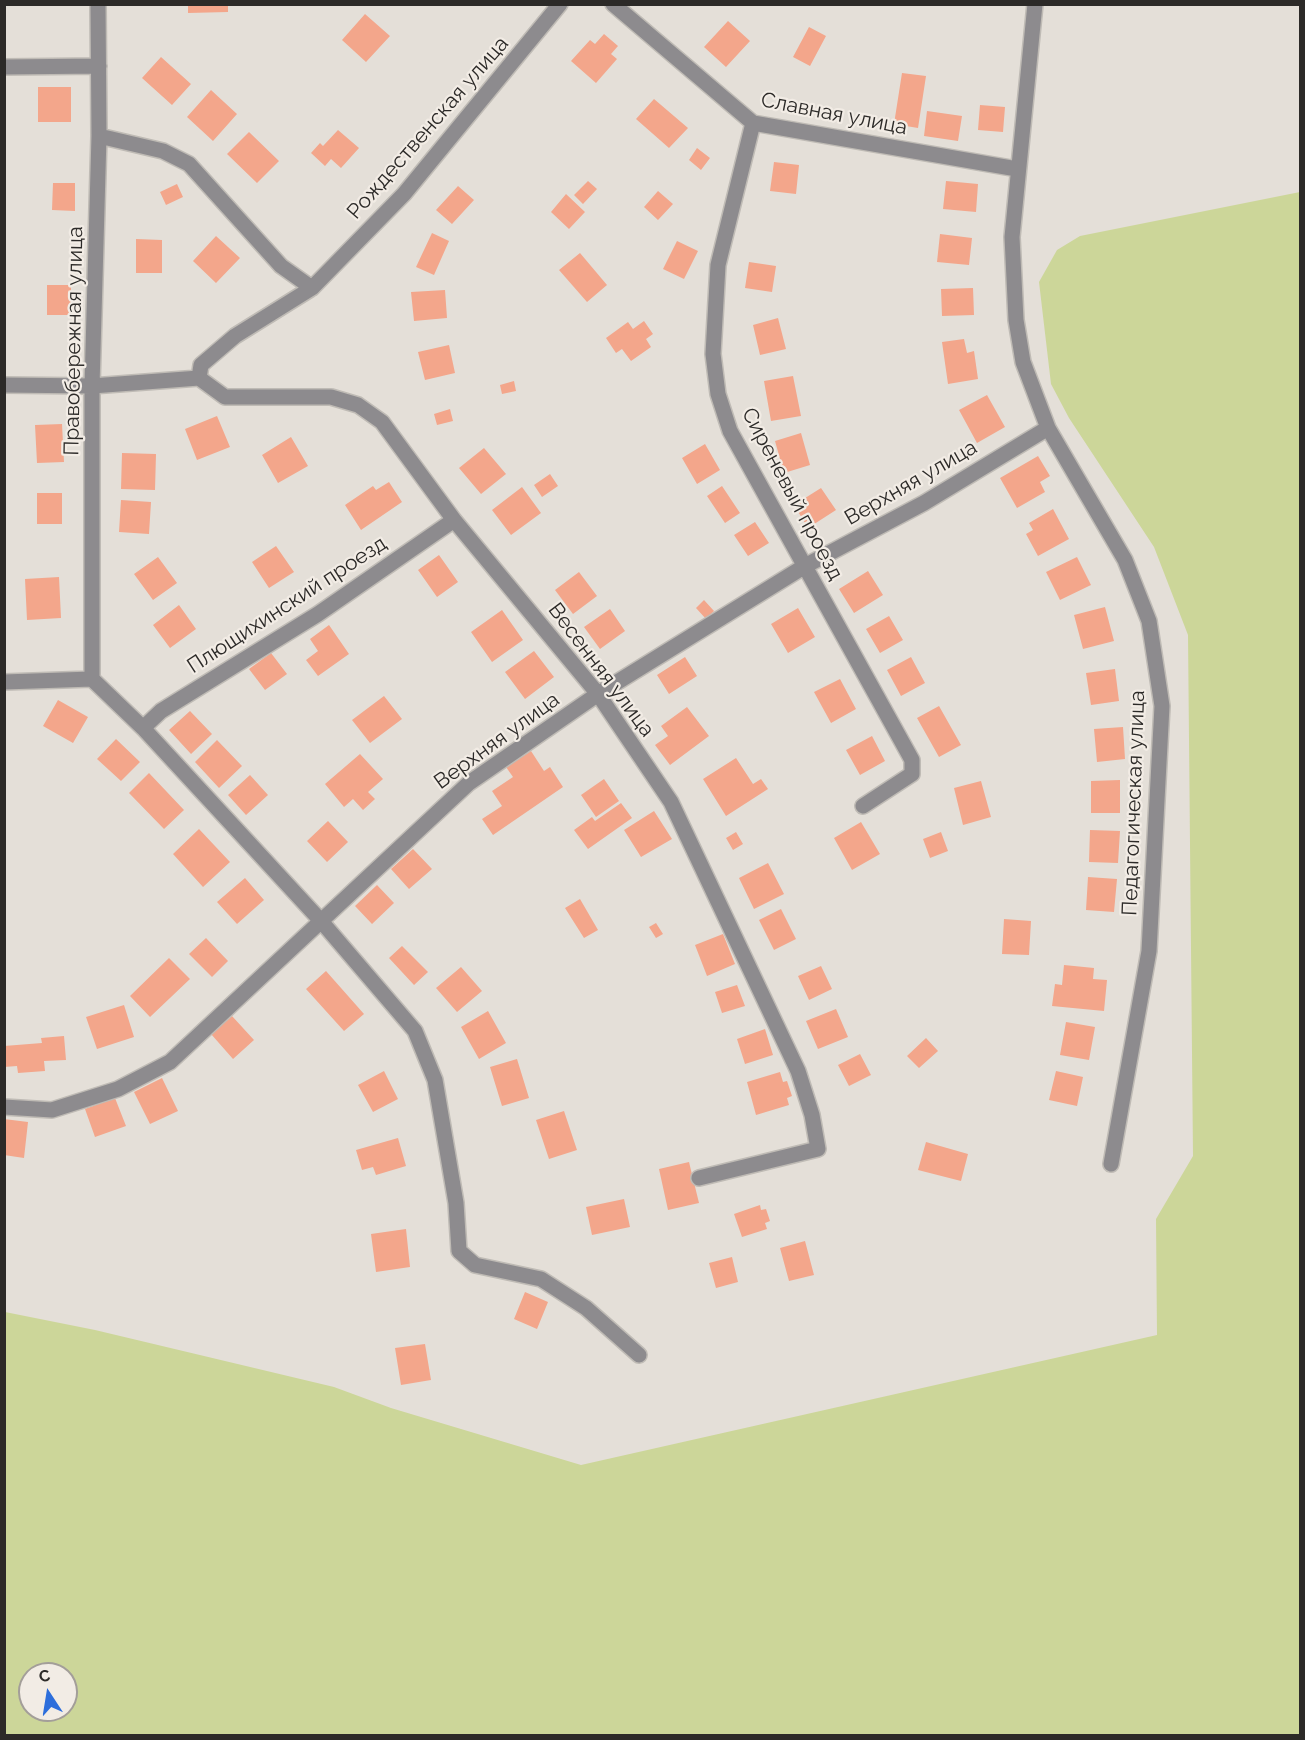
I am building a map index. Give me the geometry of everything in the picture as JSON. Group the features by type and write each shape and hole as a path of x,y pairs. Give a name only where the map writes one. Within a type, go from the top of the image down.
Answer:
{"street":[{"name":"Правобережная улица","path":"93,679 92,386 99,136 98,4"},
{"name":"Рождественская улица","path":"199,378 201,365 235,336 312,288 404,194 560,4"},
{"name":"Славная улица","path":"613,4 753,123 1017,169"},
{"name":"Педагогическая улица","path":"1035,4 1012,237 1016,320 1023,362 1048,428 1125,560 1149,621 1162,706 1149,951 1111,1164"},
{"path":"4,67 99,66"},
{"name":"Сиреневый проезд","path":"753,123 718,265 714,370 718,394 730,431 912,760 912,774 863,806"},
{"path":"99,136 163,150 189,164 281,266 312,288"},
{"path":"4,385 92,386 199,378"},
{"name":"Весенняя улица","path":"199,378 225,397 331,397 358,405 382,422 454,520 598,694 670,802 798,1071 812,1115 818,1149 699,1178"},
{"name":"Верхняя улица","path":"4,1107 52,1110 118,1089 170,1062 454,795 598,694 806,566 924,503 1048,428"},
{"name":"Плющихинский проезд","path":"144,728 160,711 318,614 454,520"},
{"path":"4,682 93,679 144,728 321,921 415,1031 435,1080 456,1203 459,1251 475,1265 541,1279 586,1308 639,1355"}],"green space":[{"path":"1300,192 1300,1735 5,1735 5,1312 95,1330 334,1387 391,1408 581,1465 1157,1335 1156,1219 1193,1156 1188,635 1154,547 1069,418 1051,384 1039,282 1057,250 1080,236"}],"building":[{"path":"188,5 228,5 228,12 188,13"},
{"path":"365,14 390,36 366,62 342,40"},
{"path":"728,21 750,41 726,67 704,47"},
{"path":"809,27 826,36 810,66 793,57"},
{"path":"604,34 618,46 611,54 617,59 596,83 571,61 590,40 595,44"},
{"path":"161,57 191,84 172,105 142,78"},
{"path":"902,73 926,76 918,128 894,124"},
{"path":"38,87 71,87 71,122 38,122"},
{"path":"211,90 237,114 213,141 187,117"},
{"path":"654,99 688,128 669,148 636,119"},
{"path":"980,105 1005,107 1003,132 978,130"},
{"path":"927,111 962,116 958,141 924,136"},
{"path":"338,130 359,148 341,168 331,159 325,166 311,153 320,143 323,146"},
{"path":"249,132 279,161 257,183 227,154"},
{"path":"697,148 710,158 701,170 689,160"},
{"path":"774,162 799,165 796,194 770,191"},
{"path":"588,181 597,189 583,204 574,195"},
{"path":"946,181 978,184 976,212 943,209"},
{"path":"53,183 75,183 75,211 52,210"},
{"path":"177,184 183,197 166,205 160,192"},
{"path":"458,186 474,200 452,224 436,210"},
{"path":"658,191 673,204 658,220 644,207"},
{"path":"566,194 585,212 569,229 551,212"},
{"path":"432,233 449,241 434,275 416,267"},
{"path":"940,234 972,238 969,265 937,262"},
{"path":"216,236 240,258 216,283 193,261"},
{"path":"136,239 162,240 162,273 136,273"},
{"path":"677,241 698,251 684,279 663,269"},
{"path":"580,253 607,285 587,302 559,270"},
{"path":"749,262 776,266 772,292 745,288"},
{"path":"47,285 71,285 71,315 47,315"},
{"path":"973,288 974,315 942,316 941,289"},
{"path":"445,290 447,318 414,321 411,292"},
{"path":"778,318 786,349 760,355 753,325"},
{"path":"644,321 653,334 646,339 651,347 631,361 622,349 616,353 606,338 628,322 633,329"},
{"path":"964,339 967,353 974,351 978,379 948,384 942,342"},
{"path":"449,345 455,373 425,380 418,352"},
{"path":"793,376 801,416 771,421 764,381"},
{"path":"514,381 516,391 502,394 500,385"},
{"path":"987,395 1005,427 977,443 959,410"},
{"path":"450,409 453,421 437,425 434,414"},
{"path":"217,416 230,447 197,460 185,429"},
{"path":"62,424 64,462 37,463 35,425"},
{"path":"801,433 810,465 784,473 775,441"},
{"path":"291,437 308,466 278,483 262,455"},
{"path":"705,444 720,470 697,484 682,458"},
{"path":"484,448 506,474 481,494 459,468"},
{"path":"122,453 156,454 155,490 121,489"},
{"path":"1038,456 1050,476 1040,482 1045,492 1017,508 1000,478"},
{"path":"550,474 558,486 542,497 534,485"},
{"path":"389,482 402,502 361,530 345,505 373,486 376,490"},
{"path":"722,486 740,513 725,523 707,496"},
{"path":"522,487 541,513 511,535 492,510"},
{"path":"821,488 836,510 808,528 794,505"},
{"path":"37,493 62,493 62,524 37,524"},
{"path":"121,500 151,502 149,534 119,532"},
{"path":"1053,509 1069,539 1038,556 1026,534 1033,530 1029,523"},
{"path":"755,522 769,543 748,556 734,535"},
{"path":"276,546 294,572 269,588 252,562"},
{"path":"439,555 458,582 437,597 418,570"},
{"path":"158,557 177,583 153,600 134,574"},
{"path":"1077,557 1091,585 1060,600 1046,572"},
{"path":"868,571 883,595 854,613 839,589"},
{"path":"579,572 597,596 573,614 555,590"},
{"path":"59,577 61,618 27,620 25,579"},
{"path":"704,600 714,611 706,619 696,608"},
{"path":"179,605 196,629 170,648 153,625"},
{"path":"1105,607 1114,641 1083,649 1074,615"},
{"path":"798,608 815,637 788,653 771,624"},
{"path":"610,609 625,631 600,649 584,627"},
{"path":"502,610 523,640 492,662 471,632"},
{"path":"889,616 903,640 880,653 866,629"},
{"path":"329,625 349,654 318,676 306,660 318,651 310,639"},
{"path":"534,651 554,677 525,699 505,672"},
{"path":"271,653 287,674 265,690 249,669"},
{"path":"685,657 697,676 669,694 657,675"},
{"path":"911,657 925,683 901,696 887,670"},
{"path":"1115,669 1119,701 1091,705 1086,673"},
{"path":"840,679 856,709 831,723 814,692"},
{"path":"384,696 402,719 370,743 352,720"},
{"path":"58,700 88,717 73,743 43,726"},
{"path":"939,706 961,745 939,757 917,718"},
{"path":"687,707 709,736 670,765 655,745 668,736 661,726"},
{"path":"190,711 212,734 191,754 169,730"},
{"path":"1123,727 1125,759 1097,762 1094,729"},
{"path":"872,736 885,761 860,775 846,750"},
{"path":"116,739 140,762 121,781 97,759"},
{"path":"217,740 242,766 219,788 195,762"},
{"path":"531,751 544,771 550,767 563,787 493,835 482,819 502,806 492,791 513,777 506,767"},
{"path":"360,754 383,779 368,792 375,799 363,810 353,799 344,807 325,784"},
{"path":"736,758 753,784 761,779 768,789 726,816 703,779"},
{"path":"149,773 184,810 164,829 129,793"},
{"path":"250,775 268,795 246,815 228,795"},
{"path":"604,779 619,801 596,817 581,795"},
{"path":"1120,780 1120,813 1091,813 1091,781"},
{"path":"981,781 991,817 963,825 954,788"},
{"path":"621,803 632,818 588,849 574,830 592,817 595,821"},
{"path":"654,811 672,839 641,857 624,830"},
{"path":"328,821 348,842 327,862 307,841"},
{"path":"861,822 880,854 852,870 834,838"},
{"path":"199,829 230,862 203,887 173,854"},
{"path":"1090,830 1120,831 1118,863 1089,862"},
{"path":"736,832 743,844 733,850 726,838"},
{"path":"941,832 948,851 930,858 923,839"},
{"path":"413,849 432,869 409,889 391,869"},
{"path":"768,863 784,894 754,909 739,878"},
{"path":"1088,877 1117,879 1114,912 1086,910"},
{"path":"245,878 264,900 237,924 217,902"},
{"path":"377,885 394,903 372,924 355,906"},
{"path":"580,899 598,930 584,938 565,908"},
{"path":"781,909 796,939 774,950 759,920"},
{"path":"1004,919 1031,921 1029,955 1002,954"},
{"path":"656,923 663,934 656,938 649,927"},
{"path":"723,934 735,964 707,976 695,945"},
{"path":"206,938 228,961 212,977 189,954"},
{"path":"402,946 428,972 414,985 389,958"},
{"path":"169,958 190,979 150,1017 130,996"},
{"path":"1064,965 1094,968 1093,979 1107,980 1104,1011 1052,1006 1055,984 1062,985"},
{"path":"821,966 832,989 809,1000 798,976"},
{"path":"461,967 482,991 457,1012 436,988"},
{"path":"326,971 364,1014 344,1031 306,989"},
{"path":"737,985 745,1006 722,1013 715,992"},
{"path":"124,1005 134,1037 97,1049 86,1017"},
{"path":"836,1009 848,1037 818,1049 806,1021"},
{"path":"488,1011 506,1043 479,1059 461,1027"},
{"path":"232,1016 254,1040 233,1059 211,1034"},
{"path":"1066,1022 1095,1027 1089,1060 1060,1055"},
{"path":"765,1029 773,1055 745,1064 737,1039"},
{"path":"64,1036 66,1060 44,1061 45,1071 18,1073 17,1066 4,1067 4,1046 42,1043 41,1038"},
{"path":"926,1038 938,1051 919,1068 907,1056"},
{"path":"860,1054 871,1075 849,1086 838,1065"},
{"path":"517,1059 529,1098 502,1106 490,1067"},
{"path":"384,1071 398,1099 373,1112 358,1085"},
{"path":"1056,1071 1083,1077 1077,1106 1049,1100"},
{"path":"780,1072 783,1082 787,1081 792,1096 787,1098 789,1105 756,1115 747,1082"},
{"path":"162,1078 178,1111 150,1124 134,1092"},
{"path":"115,1098 126,1126 95,1137 85,1109"},
{"path":"564,1111 577,1150 549,1159 536,1120"},
{"path":"4,1119 28,1122 24,1158 4,1155"},
{"path":"398,1138 406,1166 376,1175 373,1167 362,1170 356,1150"},
{"path":"926,1142 968,1154 961,1181 918,1170"},
{"path":"689,1162 699,1203 668,1210 659,1169"},
{"path":"624,1199 630,1227 592,1235 586,1207"},
{"path":"760,1205 761,1210 766,1209 770,1221 765,1223 767,1229 742,1237 734,1214"},
{"path":"406,1229 410,1267 376,1272 371,1234"},
{"path":"805,1241 814,1275 789,1281 780,1248"},
{"path":"732,1257 738,1282 716,1288 709,1263"},
{"path":"525,1292 548,1302 537,1329 514,1319"},
{"path":"425,1344 431,1380 401,1385 395,1348"}]}
